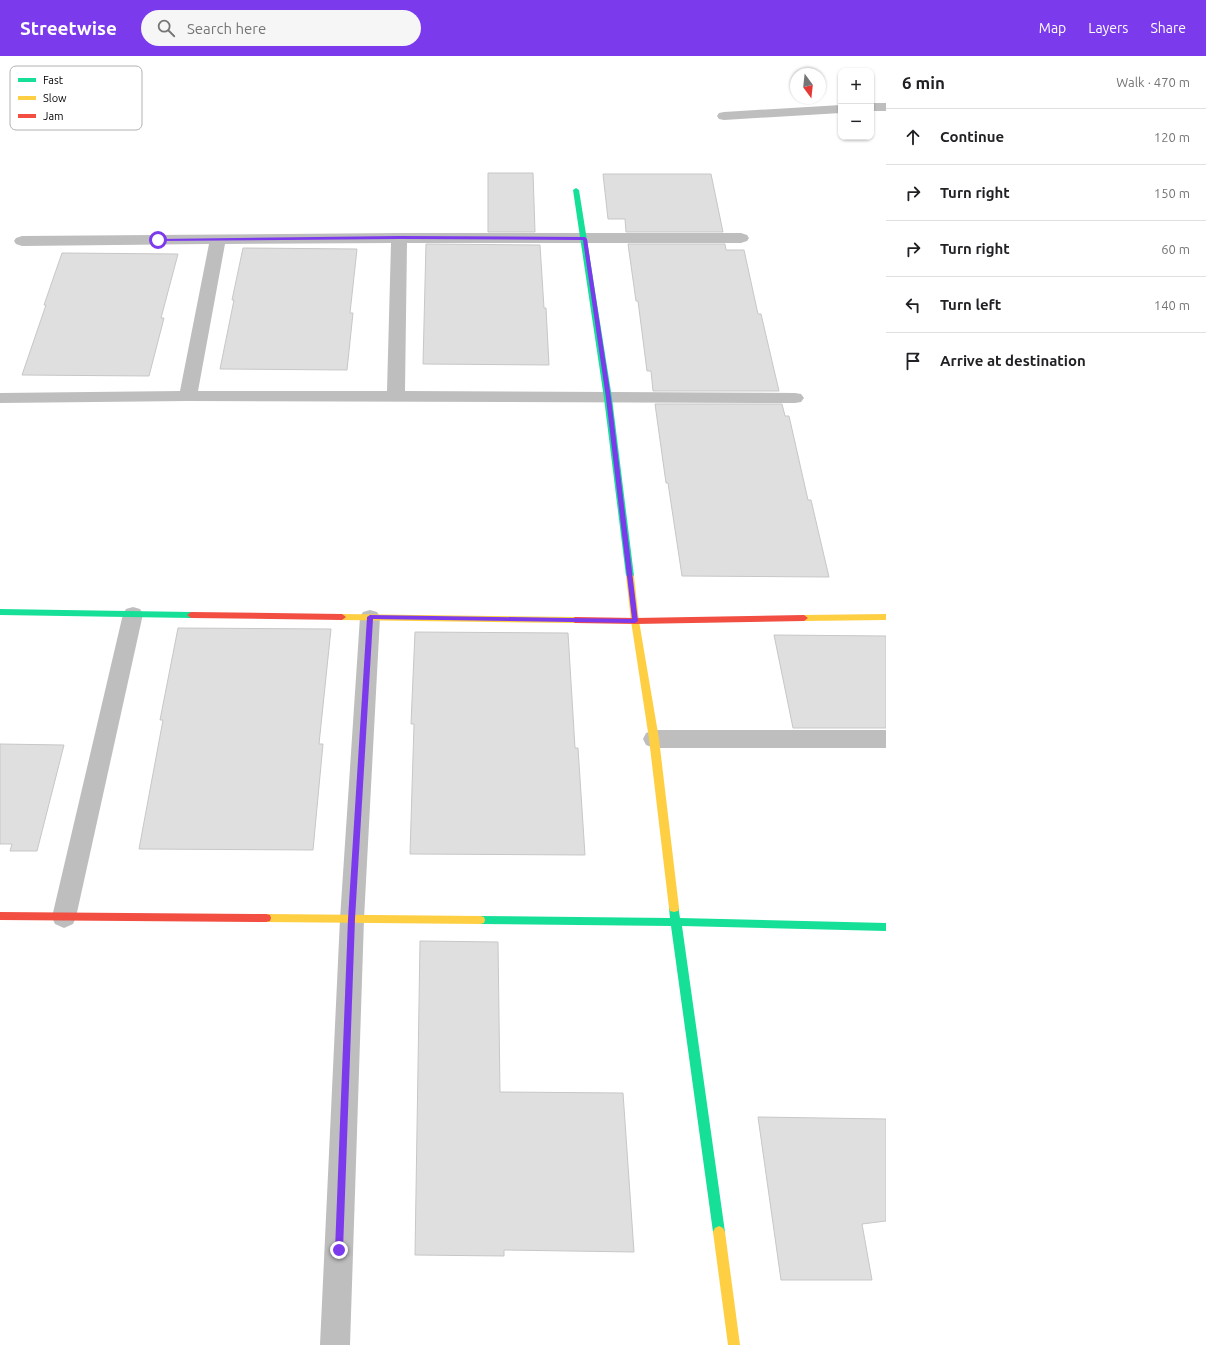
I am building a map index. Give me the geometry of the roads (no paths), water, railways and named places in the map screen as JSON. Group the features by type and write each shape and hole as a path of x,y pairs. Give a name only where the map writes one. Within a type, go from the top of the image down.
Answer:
{"street":[{"path":"874,107 886,106"},
{"path":"724,116 838,109"},
{"path":"576,190 585,239 608,398 635,621 654,739 676,922 734,1345"},
{"path":"396,397 399,238"},
{"path":"22,241 399,238 741,238"},
{"path":"188,396 218,240"},
{"path":"0,398 188,396 795,398"},
{"path":"0,612 635,621 886,617"},
{"path":"64,917 134,614"},
{"path":"335,1345 352,919 370,617"},
{"path":"654,739 886,739"},
{"path":"0,916 676,922 886,927"}]}
